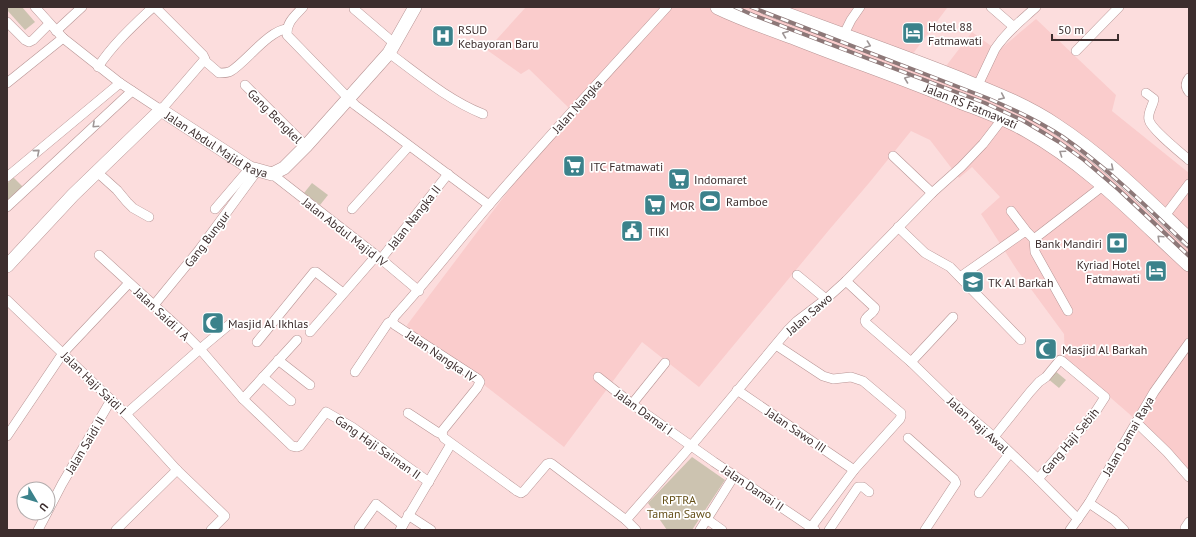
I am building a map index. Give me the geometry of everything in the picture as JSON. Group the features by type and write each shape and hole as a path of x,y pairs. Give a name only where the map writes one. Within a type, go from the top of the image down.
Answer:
{"main road":[{"name":"Jalan RS Fatmawati","path":"718,7 924,86 1003,118 1027,130 1083,167 1189,264"},
{"name":"Jalan RS Fatmawati","path":"765,7 930,68 1022,107 1056,126 1114,170 1189,240"}],"street":[{"path":"35,7 63,38 98,67 161,110 180,86 204,61"},
{"path":"56,31 82,7"},
{"path":"98,67 104,58 132,27 154,7 203,55 205,58 204,61 219,74 230,72 279,30 286,29"},
{"path":"303,7 288,23 286,29 287,35 348,99 489,206"},
{"name":"Jalan Abdul Majid Raya","path":"7,266 31,239 97,172 161,110 254,169 272,174 284,168 306,146 392,48 416,7"},
{"name":"Jalan Nangka","path":"354,372 388,323 392,321 419,291 489,206 577,105 667,7"},
{"path":"759,24 765,7"},
{"path":"843,36 860,7"},
{"path":"991,7 1014,27"},
{"path":"977,87 995,49 1003,38 1036,7"},
{"path":"1076,51 1119,7"},
{"path":"354,9 392,48 446,95 466,107 483,114"},
{"path":"7,22 25,40 29,42 49,24"},
{"path":"7,83 63,38"},
{"path":"1189,78 1186,81 1186,86 1189,92"},
{"path":"7,177 120,83"},
{"name":"Gang Bengkel","path":"245,85 306,146"},
{"path":"7,207 132,91"},
{"path":"1146,94 1154,99 1148,118 1150,123 1163,137 1189,160"},
{"name":"Jalan Sawo","path":"626,520 798,321 846,281 932,193 961,167 1003,118"},
{"path":"352,209 409,146"},
{"path":"893,156 932,193"},
{"path":"215,209 254,169"},
{"name":"Gang Bungur","path":"154,305 199,250 254,169"},
{"path":"97,172 117,190 133,208 149,217"},
{"name":"Jalan Abdul Majid IV","path":"272,174 419,291"},
{"name":"Jalan Nangka II","path":"310,332 343,293 378,258 448,174"},
{"path":"1164,217 1189,184"},
{"path":"1034,238 1104,186"},
{"path":"1011,211 1026,232 1034,238 1035,252 1068,311"},
{"path":"898,227 925,253 950,267 1021,340"},
{"path":"960,277 1026,232"},
{"path":"99,255 129,283"},
{"path":"257,342 314,272 343,293"},
{"path":"797,275 826,299"},
{"name":"Jalan Haji Awal","path":"846,281 875,308 875,310 865,320 948,398 994,437 1078,519"},
{"name":"Jalan Saidi I A","path":"7,436 63,353 129,283 180,329 200,349 244,399 294,447 300,446 326,412"},
{"name":"Jalan Haji Saidi I","path":"7,300 126,414 177,470 225,516 211,530"},
{"path":"911,362 953,316"},
{"name":"Jalan Nangka IV","path":"392,321 395,325 478,379 480,382 477,388 443,430 442,434"},
{"path":"126,414 230,324"},
{"path":"244,399 297,340"},
{"name":"Jalan Damai Raya","path":"1070,530 1089,503 1154,392 1189,343"},
{"path":"776,345 823,376 833,379 851,377 863,381 901,413 900,419 854,470 812,529"},
{"path":"278,360 310,386"},
{"name":"Gang Haji Sebih","path":"994,437 1023,399 1039,382 1046,377 1060,360 1105,397 1094,414 1038,479"},
{"path":"632,404 665,363"},
{"path":"263,377 291,401"},
{"name":"Jalan Damai I","path":"598,377 632,404 691,445"},
{"name":"Jalan Sawo III","path":"737,390 854,470"},
{"name":"Jalan Saidi II","path":"56,495 111,400"},
{"name":"Gang Haji Saiman II","path":"326,412 352,427 429,482"},
{"path":"408,413 442,434 451,444 521,493 547,464 552,464 626,520 636,530"},
{"path":"1136,422 1189,476"},
{"path":"908,438 954,479 956,483 925,530"},
{"path":"359,528 376,504 402,527 451,444"},
{"name":"Jalan Damai II","path":"691,445 812,529"},
{"path":"979,493 1010,453"},
{"path":"116,530 177,470"},
{"path":"700,530 708,520 734,476"},
{"path":"830,530 858,488 863,487 869,492"},
{"path":"1089,503 1114,520 1124,530"},
{"path":"408,515 431,530"},
{"path":"708,520 722,530"},
{"name":"Jalan Saidi II","path":"38,530 42,521"}],"shaded area":[{"path":"526,7 947,7 912,55 943,70 972,32 998,51 1036,19 1116,95 1112,111 1189,173 1189,471 1135,419 1065,358 1064,334 1017,270 981,214 1000,197 972,167 959,178 930,140 911,131 699,387 642,342 564,447 470,374 410,335 407,325 570,109 529,69 521,74 487,50"}],"green space":[{"path":"7,7 22,7 35,22 25,30 7,10"},
{"path":"13,177 23,187 7,203 7,184"},
{"path":"312,183 328,195 320,205 304,193"},
{"path":"1054,370 1066,380 1059,388 1047,378"},
{"name":"RPTRA Taman Sawo","path":"692,457 725,480 692,530 667,530 648,503"}],"railway":[{"path":"735,7 985,103 1022,120 1059,142 1084,160 1119,190 1189,256"},
{"path":"751,7 987,98 1054,131 1096,162 1189,247"}],"place":[{"name":"Hotel 88 Fatmawati","path":"913,33"},
{"name":"RSUD Kebayoran Baru","path":"443,36"},
{"name":"ITC Fatmawati","path":"574,166"},
{"name":"Indomaret","path":"679,179"},
{"name":"Ramboe","path":"710,201"},
{"name":"MOR","path":"655,205"},
{"name":"TIKI","path":"632,231"},
{"name":"Bank Mandiri","path":"1117,243"},
{"name":"Kyriad Hotel Fatmawati","path":"1156,271"},
{"name":"TK Al Barkah","path":"973,282"},
{"name":"Masjid Al Ikhlas","path":"213,323"},
{"name":"Masjid Al Barkah","path":"1046,349"}]}
